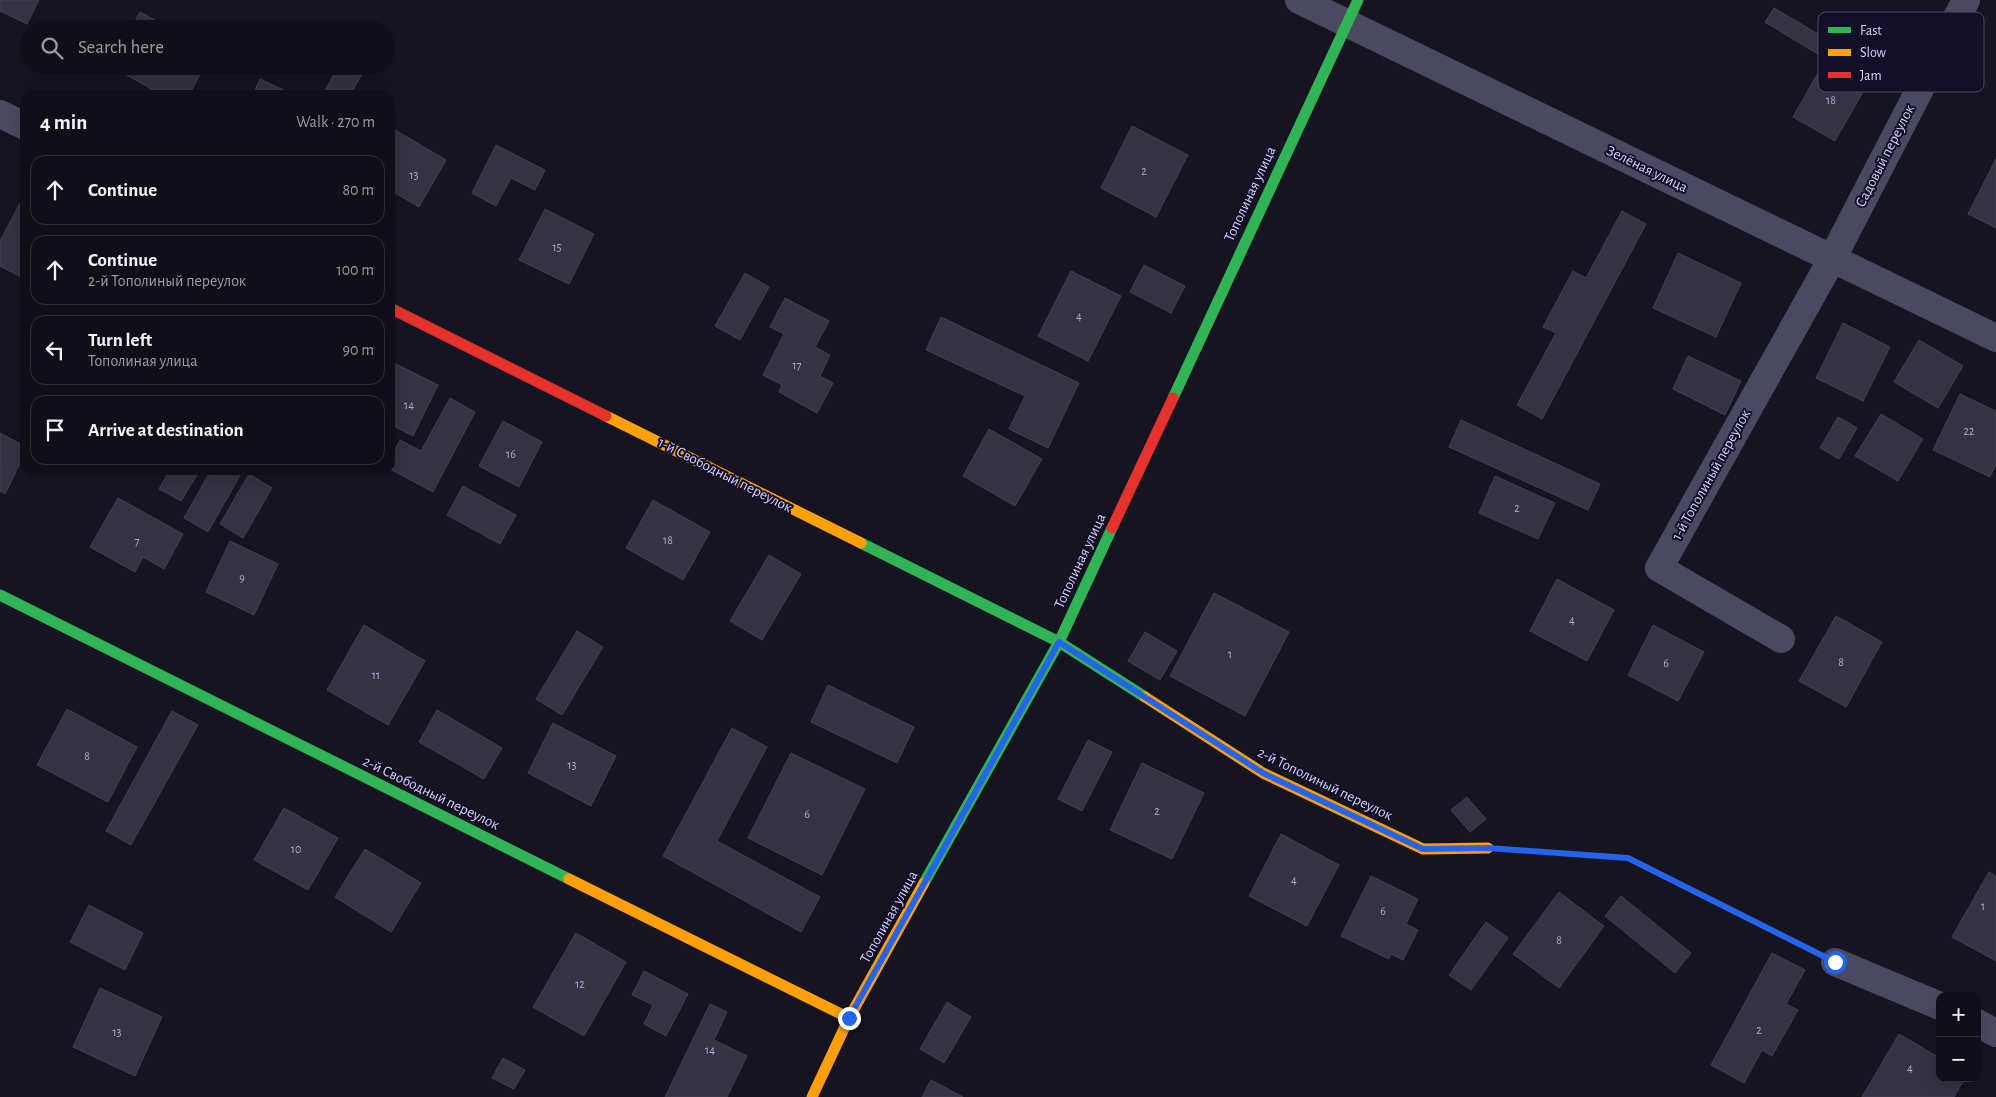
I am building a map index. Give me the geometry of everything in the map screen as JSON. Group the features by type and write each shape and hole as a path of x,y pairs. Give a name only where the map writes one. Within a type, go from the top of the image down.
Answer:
{"street":[{"name":"Зелёная улица","path":"1299,0 1351,11 1832,259 1996,338"},
{"name":"Садовый переулок","path":"1960,12 1966,0"},
{"name":"Тополиная улица","path":"812,1097 849,1018 1059,642 1351,11"},
{"name":"Садовый переулок","path":"1832,259 1918,92"},
{"path":"0,114 20,124"},
{"name":"1-й Тополиный переулок","path":"1781,639 1659,568 1832,259"},
{"name":"1-й Свободный переулок","path":"395,310 1059,642"},
{"name":"2-й Свободный переулок","path":"0,595 849,1018"},
{"name":"2-й Тополиный переулок","path":"1059,642 1263,773 1423,849 1488,848"},
{"path":"1835,962 1936,1004"},
{"path":"1981,1025 1996,1033"}],"path":[{"path":"1488,848 1628,858 1835,962"}],"building":[{"path":"0,0 39,0 29,20 20,21 0,11"},
{"path":"1774,8 1818,34 1818,54 1765,22"},
{"path":"140,12 155,20 136,20"},
{"path":"1818,73 1818,92 1863,92 1835,141 1793,117"},
{"path":"127,75 200,75 192,90 153,90"},
{"path":"333,75 361,75 353,90 326,90"},
{"path":"260,79 283,90 255,90"},
{"path":"1132,126 1188,155 1156,217 1101,188"},
{"path":"395,130 446,160 419,207 395,193"},
{"path":"496,145 545,170 535,190 511,178 496,206 472,193"},
{"path":"1996,159 1996,228 1968,214"},
{"path":"20,203 20,276 0,266 0,241"},
{"path":"545,209 594,234 569,284 519,260"},
{"path":"1622,211 1646,224 1542,419 1517,405 1556,333 1543,327 1573,271 1586,278"},
{"path":"1678,253 1741,283 1716,337 1653,308"},
{"path":"1144,265 1185,286 1171,313 1130,292"},
{"path":"1071,271 1121,296 1088,361 1038,336"},
{"path":"745,273 769,287 740,340 715,326"},
{"path":"785,298 829,321 815,347 830,355 820,376 833,383 817,413 779,392 782,385 763,375 784,334 770,327"},
{"path":"941,317 1079,383 1048,448 1009,429 1025,396 926,350"},
{"path":"1843,323 1890,347 1863,401 1816,378"},
{"path":"1919,340 1963,366 1938,408 1894,382"},
{"path":"1688,356 1741,381 1725,415 1673,389"},
{"path":"395,364 438,385 413,436 395,427"},
{"path":"1960,394 1996,411 1996,464 1990,477 1933,450"},
{"path":"450,398 475,412 433,492 395,472 395,450 400,440 421,451"},
{"path":"1881,414 1923,439 1898,481 1855,456"},
{"path":"1838,417 1857,428 1839,459 1820,448"},
{"path":"1461,420 1600,484 1588,510 1449,447"},
{"path":"503,421 542,442 519,487 479,466"},
{"path":"989,429 1042,459 1015,506 963,476"},
{"path":"0,433 20,443 20,463 5,494 0,491"},
{"path":"167,475 197,475 181,501 159,489"},
{"path":"208,475 240,475 208,532 184,518"},
{"path":"248,475 272,488 243,538 220,524"},
{"path":"1495,476 1555,503 1538,539 1479,513"},
{"path":"463,486 516,515 500,544 447,515"},
{"path":"118,498 183,534 164,569 143,557 135,572 90,547"},
{"path":"653,500 710,532 683,580 626,548"},
{"path":"230,541 278,564 254,615 206,592"},
{"path":"769,555 801,574 762,640 730,621"},
{"path":"1557,579 1614,610 1587,661 1530,631"},
{"path":"1214,593 1289,632 1245,716 1170,676"},
{"path":"1836,616 1882,642 1846,707 1799,681"},
{"path":"364,625 425,661 388,725 327,690"},
{"path":"1653,625 1704,652 1678,701 1628,675"},
{"path":"577,631 603,647 562,715 536,699"},
{"path":"1145,632 1177,651 1160,680 1128,661"},
{"path":"828,685 914,727 897,763 811,722"},
{"path":"67,709 137,747 108,802 37,765"},
{"path":"437,710 502,748 484,779 419,742"},
{"path":"172,711 198,725 131,845 106,831"},
{"path":"553,723 616,756 591,806 528,773"},
{"path":"732,728 767,747 717,841 820,897 801,932 663,856"},
{"path":"1088,740 1112,752 1082,811 1058,799"},
{"path":"791,753 865,789 822,875 748,838"},
{"path":"1142,763 1204,793 1172,859 1110,830"},
{"path":"1467,797 1486,819 1470,832 1451,810"},
{"path":"284,808 338,838 308,890 254,860"},
{"path":"1281,834 1339,865 1307,926 1249,896"},
{"path":"365,849 421,883 391,932 335,897"},
{"path":"1989,872 1996,876 1996,961 1952,937"},
{"path":"1371,876 1418,899 1406,924 1418,930 1403,960 1391,954 1389,959 1341,936"},
{"path":"1559,892 1604,926 1559,988 1513,954"},
{"path":"1621,896 1691,953 1675,973 1605,916"},
{"path":"89,905 143,933 125,970 70,942"},
{"path":"1486,922 1508,938 1471,990 1449,975"},
{"path":"576,933 626,962 584,1036 533,1007"},
{"path":"1772,953 1805,970 1786,1004 1798,1010 1772,1056 1762,1050 1744,1083 1711,1065"},
{"path":"644,971 688,994 666,1036 644,1024 653,1005 632,995"},
{"path":"100,988 162,1017 135,1076 73,1047"},
{"path":"947,1002 971,1017 944,1063 920,1049"},
{"path":"710,1004 727,1012 714,1040 747,1056 727,1097 665,1097"},
{"path":"1899,1034 1936,1056 1936,1082 1963,1082 1954,1097 1862,1097"},
{"path":"503,1058 525,1070 514,1089 492,1078"},
{"path":"931,1080 963,1097 922,1097"}],"traffic: fast":[{"path":"1173,398 1358,0"},
{"path":"924,883 1059,642 1112,528"},
{"path":"861,543 1059,642 1145,697"},
{"path":"0,595 569,879"}],"traffic: slow":[{"path":"606,416 861,543"},
{"path":"1145,697 1263,773 1423,849 1488,848"},
{"path":"569,879 849,1018"},
{"path":"812,1097 849,1018 924,883"}],"traffic: jam":[{"path":"395,310 606,416"},
{"path":"1112,528 1173,398"}],"route":[{"path":"849,1018 1059,642 1263,773 1423,849 1488,848 1628,858 1835,962"}]}
